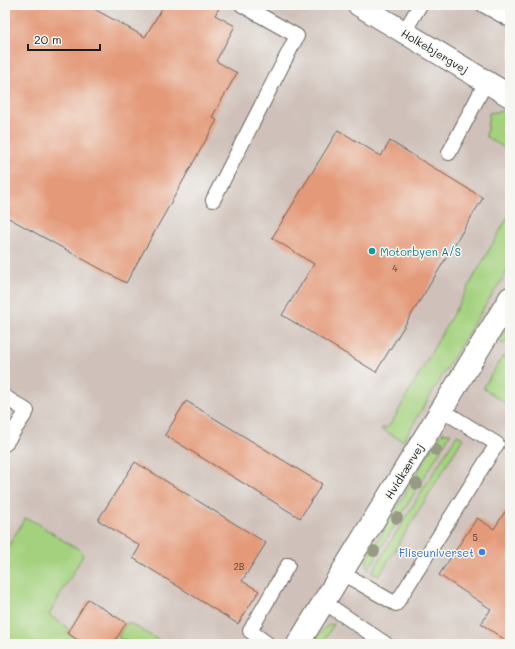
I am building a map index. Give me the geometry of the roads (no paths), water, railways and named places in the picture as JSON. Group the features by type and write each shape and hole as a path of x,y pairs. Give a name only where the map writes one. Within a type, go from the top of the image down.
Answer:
{"street":[{"name":"Holkebjergvej","path":"360,5 510,96"},
{"name":"Hvidkærvej","path":"298,644 510,298"}],"lane":[{"path":"213,200 297,36 242,5"},
{"path":"404,32 420,5"},
{"path":"484,5 510,20"},
{"path":"449,153 486,82"},
{"path":"5,397 27,411 5,444"},
{"path":"342,573 396,604 497,444 442,410"},
{"path":"268,644 250,632 288,565"},
{"path":"324,602 386,644"}],"place":[{"name":"Motorbyen A/S","path":"372,251"},
{"name":"Fliseuniverset","path":"482,552"}]}
